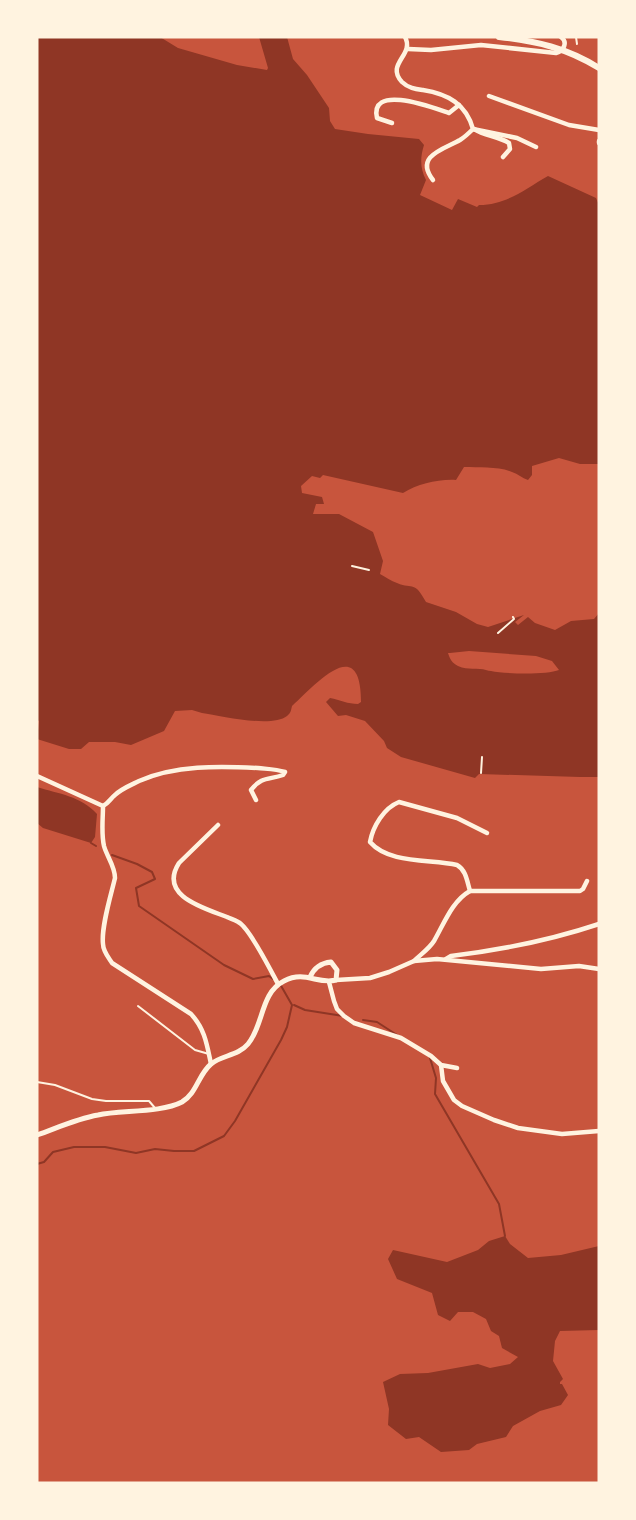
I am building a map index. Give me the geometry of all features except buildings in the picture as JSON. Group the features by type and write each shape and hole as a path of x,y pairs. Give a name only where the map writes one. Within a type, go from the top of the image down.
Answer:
{"main road":[{"path":"499,37 563,49 599,68"}],"street":[{"path":"405,37 409,44 408,49 397,68 402,82 415,89 447,97 469,115 473,129 509,142 510,149 503,158"},
{"path":"408,49 426,51 481,46 556,53 563,49 565,41 561,37"},
{"path":"489,96 569,125 599,130"},
{"path":"393,123 380,120 375,114 379,105 388,99 449,113 459,105"},
{"path":"473,129 517,138 536,147"},
{"path":"433,180 427,171 427,163 442,148 461,139 473,129"},
{"path":"103,806 133,784 170,771 218,767 285,772 279,777 259,781 251,790 256,800"},
{"path":"37,776 103,806"},
{"path":"470,891 463,870 457,865 403,858 385,852 370,842 373,831 391,805 399,802 457,818 487,833"},
{"path":"103,806 103,845 115,872 103,934 106,955 129,976 198,1021 204,1031 211,1064"},
{"path":"218,825 179,863 175,869 176,888 197,905 240,922 280,983"},
{"path":"37,1135 99,1115 176,1105 189,1097 211,1064 238,1053 249,1043 269,994 280,983 293,976 332,981 370,978 414,961 430,946 456,903 470,891 580,891 587,881"},
{"path":"446,960 451,956 570,934 599,924"},
{"path":"414,961 446,960 541,969 579,966 599,969"},
{"path":"310,977 318,966 331,962 337,970 332,981 334,1001 344,1016 354,1023 401,1038 441,1065 457,1068"},
{"path":"441,1065 443,1081 454,1100 494,1120 518,1128 562,1134 599,1131"}],"lane":[{"path":"138,1006 195,1050 209,1054"},
{"path":"37,1082 55,1085 92,1099 149,1101 155,1108"}],"path":[{"path":"576,37 577,44"},
{"path":"360,568 363,561"},
{"path":"352,566 369,570"},
{"path":"498,633 513,617"},
{"path":"481,773 482,757"}],"shaded area":[{"path":"37,37 160,37 178,48 237,65 267,70 259,37 287,37 293,59 329,108 330,121 335,129 419,139 424,145 421,163 426,180 420,195 452,210 458,199 477,207 507,199 548,176 596,198 599,205 599,464 580,464 559,458 532,466 532,475 528,480 501,469 464,467 456,480 428,483 403,493 323,475 320,478 312,476 301,486 302,493 322,497 324,504 316,504 313,514 339,514 373,532 383,561 380,574 416,588 426,602 456,612 477,624 488,627 524,615 515,622 518,625 528,617 535,623 555,630 571,621 594,619 599,613 599,777 479,774 475,778 401,757 387,748 365,721 346,715 338,716 326,702 330,698 354,704 361,702 359,681 354,670 345,667 324,677 292,706 288,715 280,719 259,721 192,710 175,711 164,731 131,745 89,742 81,749 69,749 37,739","holes":["469,651 536,656 552,661 559,670 526,674 466,668 454,664 448,653"]},
{"path":"37,787 77,799 97,814 95,837 91,843 43,828 37,823"},
{"path":"505,1236 510,1244 528,1258 561,1255 599,1246 599,1330 560,1331 555,1341 553,1361 563,1379 560,1384 568,1395 561,1405 540,1411 513,1426 506,1437 477,1444 469,1450 441,1452 419,1437 406,1439 388,1425 389,1409 383,1382 400,1374 428,1373 478,1364 490,1368 510,1364 518,1357 502,1348 499,1336 491,1331 486,1319 473,1312 458,1312 450,1321 438,1315 432,1293 397,1279 388,1259 393,1250 447,1262"}],"waterway":[{"path":"91,843 96,846"},
{"path":"112,855 152,872 155,879 136,888 139,906 224,965 253,979 269,976 273,979"},
{"path":"37,1164 44,1162 53,1152 74,1147 105,1147 136,1153 155,1149 194,1151 224,1136 287,1027 292,1005 280,984"},
{"path":"294,1005 305,1010 343,1016"},
{"path":"363,1020 377,1022 397,1035"},
{"path":"430,1058 436,1078 435,1094 499,1204 505,1236"}]}
